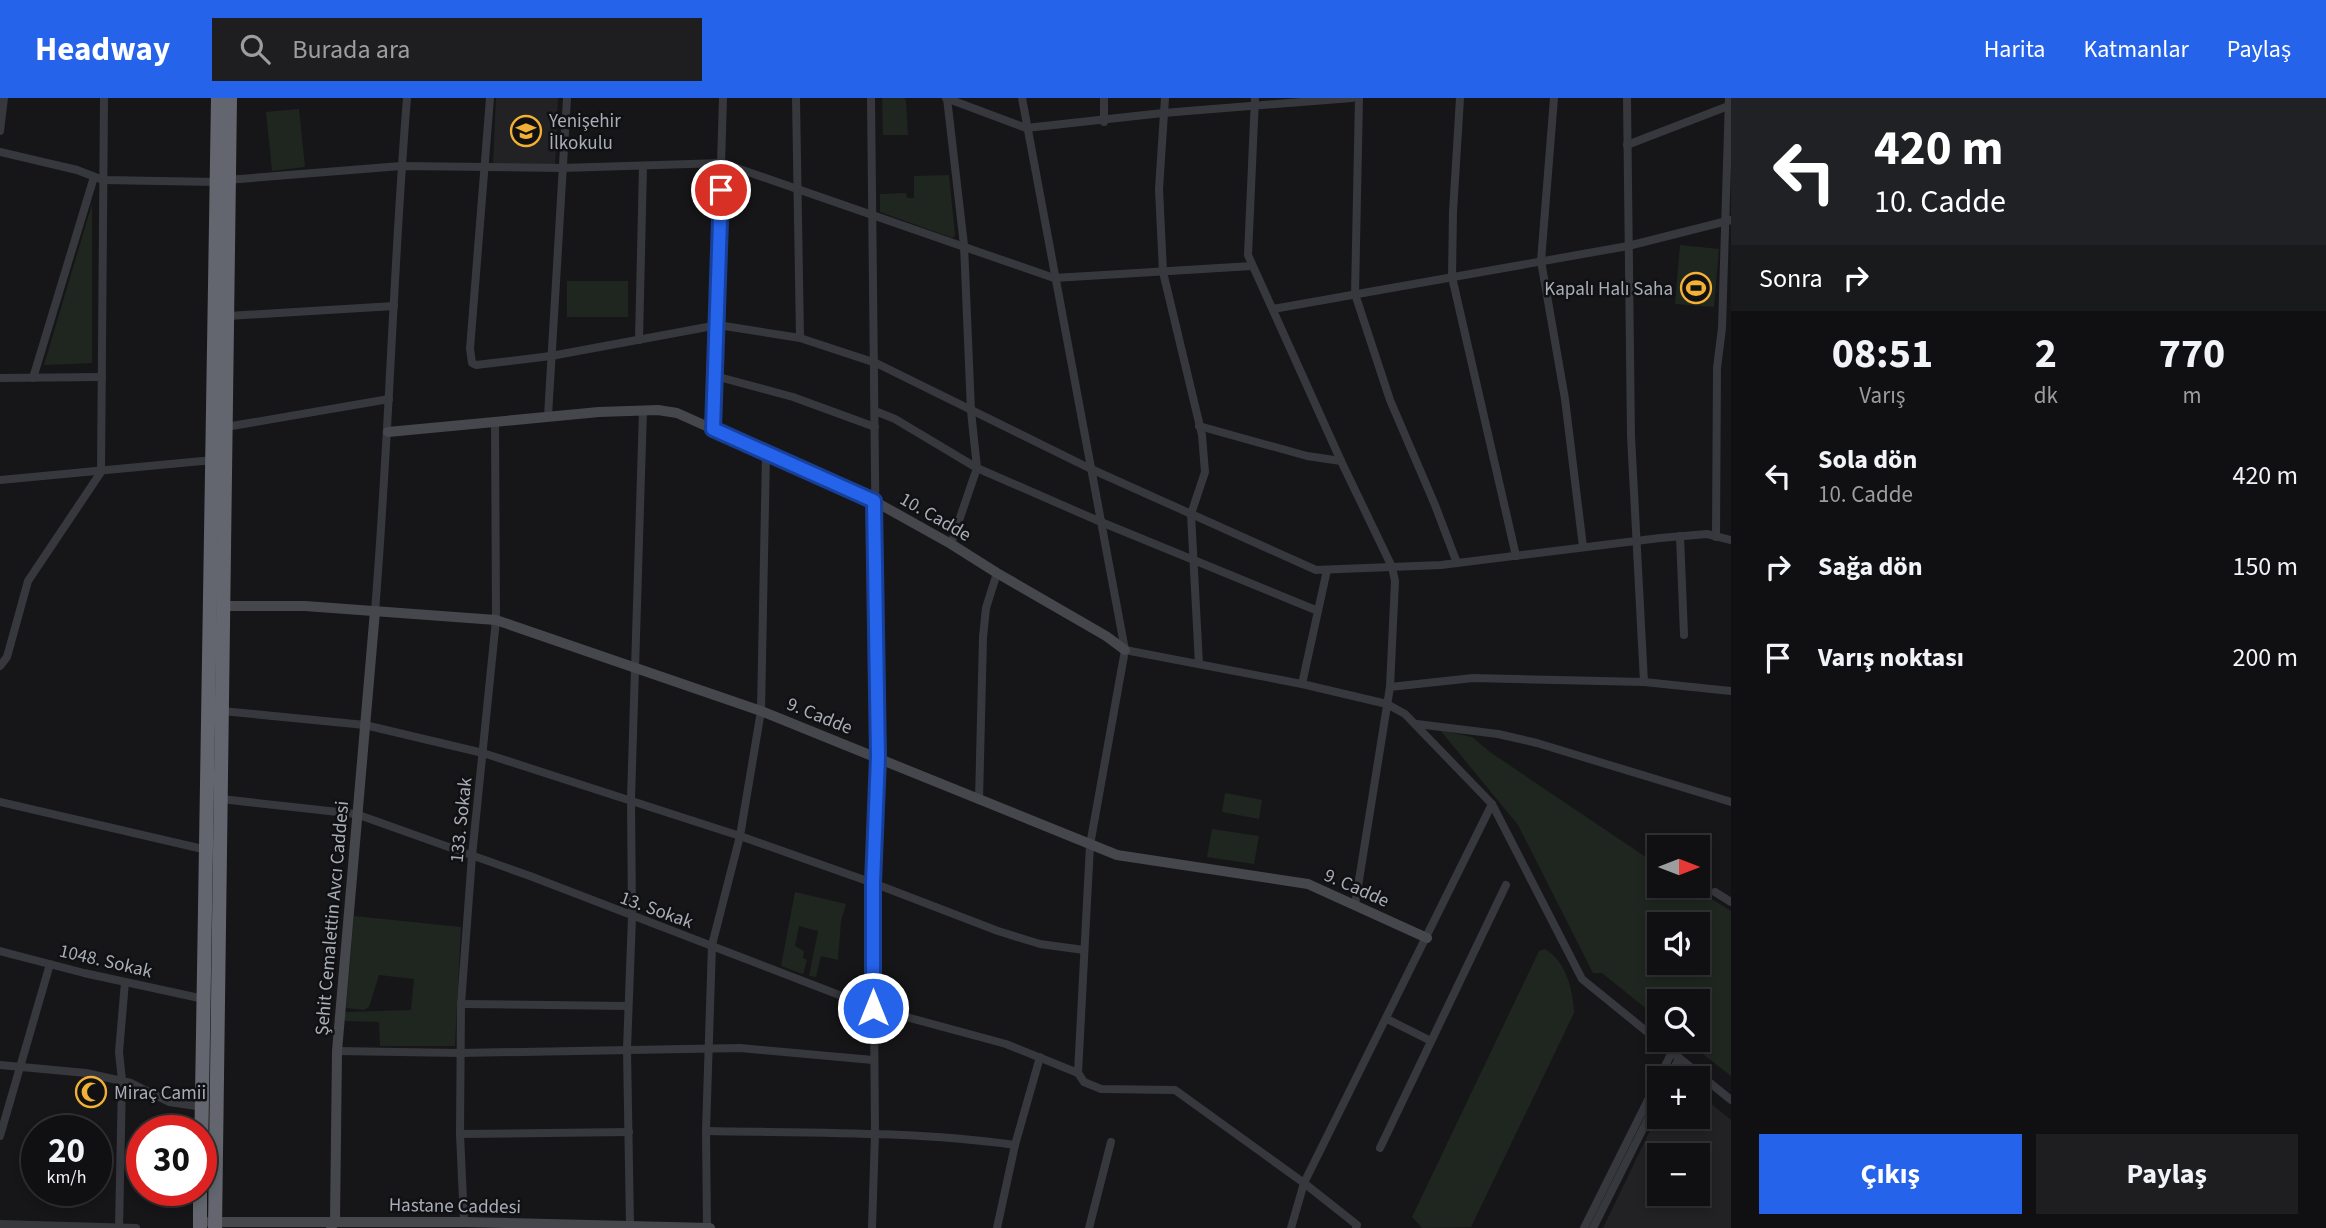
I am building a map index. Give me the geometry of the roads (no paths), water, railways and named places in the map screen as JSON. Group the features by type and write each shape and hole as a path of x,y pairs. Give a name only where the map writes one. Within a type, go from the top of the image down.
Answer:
{"highway":[{"path":"207,1225 221,799 228,316 218,98"},
{"path":"202,1115 214,460 222,181 230,98"},
{"path":"204,1206 207,1225"}],"street":[{"path":"0,131 5,98"},
{"path":"0,666 7,657 28,581 101,472 99,178 104,98"},
{"path":"375,611 407,98"},
{"path":"490,98 470,349 472,363 487,365 551,356 718,325 800,338 876,363 1091,469 1316,570 1457,563 1707,534 1731,540"},
{"path":"548,416 567,98"},
{"path":"713,429 723,98"},
{"path":"796,98 800,338"},
{"path":"871,98 876,363 874,501 878,757 873,883 875,1134 872,1228"},
{"path":"951,544 976,468 964,245 946,98 1026,128 1255,102 1352,98"},
{"path":"1022,98 1125,650 1090,845 1078,1073"},
{"path":"1104,98 1104,121"},
{"path":"1165,98 1159,189 1163,272 1199,426 1205,472 1191,514 1199,664"},
{"path":"1359,98 1355,294 1390,400 1457,563"},
{"path":"1460,98 1452,277 1516,556"},
{"path":"1554,98 1541,261 1565,398 1583,547"},
{"path":"1627,98 1632,436 1644,682"},
{"path":"1255,102 1248,255 1392,567 1395,581 1390,687 1355,905"},
{"path":"1627,145 1730,103 1729,220 1717,368 1716,537"},
{"path":"0,152 77,170 99,178 222,181 401,166 562,169 722,163 1054,278 1252,267"},
{"path":"639,340 643,166"},
{"path":"33,378 99,178"},
{"path":"1273,309 1628,246 1729,220"},
{"path":"228,316 394,306"},
{"path":"716,376 793,397 875,427"},
{"path":"0,378 102,377"},
{"path":"226,427 389,399"},
{"path":"631,1226 626,1049 632,917 631,799 643,410"},
{"name":"10. Cadde","path":"388,432 548,416 643,410 677,413 874,501 1106,636 1125,650"},
{"path":"875,411 895,419 976,468 1318,611"},
{"name":"133. Sokak","path":"464,1222 460,1134 461,1004 472,856 496,620 495,422"},
{"path":"1199,426 1307,456 1341,461"},
{"path":"709,1228 706,1131 712,945 740,836 761,711 766,454"},
{"path":"0,480 214,460"},
{"path":"1680,536 1685,635"},
{"path":"1302,684 1327,570"},
{"path":"979,800 983,638 986,608 997,573"},
{"name":"9. Cadde","path":"224,606 305,606 496,620 761,711 1117,855 1308,884 1427,938"},
{"name":"Şehit Cemalettin Avcı Caddesi","path":"333,1225 338,1051 375,611"},
{"path":"1125,650 1302,684 1387,704 1417,724 1492,804 1582,979 1731,1100"},
{"path":"1390,687 1473,678 1644,682 1731,691"},
{"path":"222,711 365,725 483,753 740,836 998,931 1040,944 1084,950"},
{"path":"1417,724 1498,734 1537,743 1731,803"},
{"name":"13. Sokak","path":"221,799 356,814 712,945 873,1008 1006,1044 1078,1073 1084,1082 1101,1089 1175,1090 1304,1183 1357,1225 1356,1228"},
{"path":"0,802 207,850"},
{"path":"1291,1228 1304,1183 1492,804"},
{"path":"1380,1148 1506,885"},
{"path":"1715,892 1731,902"},
{"name":"1048. Sokak","path":"0,951 204,999"},
{"path":"0,1136 18,1066 50,964"},
{"path":"119,1228 122,1082 119,1052 125,982"},
{"path":"461,1004 628,1006"},
{"path":"1387,1019 1431,1041"},
{"path":"338,1051 460,1053 740,1048 873,1060"},
{"path":"1672,1066 1675,1055"},
{"path":"1584,1228 1675,1055"},
{"path":"997,1228 1015,1145 1040,1057"},
{"path":"0,1065 86,1073 131,1083 169,1102 202,1107"},
{"path":"1593,1228 1647,1121"},
{"path":"706,1131 875,1134 975,1139 1015,1145"},
{"path":"460,1134 629,1132"},
{"path":"1089,1228 1111,1142"},
{"name":"Hastane Caddesi","path":"207,1225 464,1222 709,1228"},
{"path":"0,1224 136,1228"}],"place":[{"name":"Yenişehir İlkokulu","path":"526,131"},
{"name":"Kapalı Halı Saha","path":"1696,288"},
{"name":"Miraç Camii","path":"91,1092"}]}
